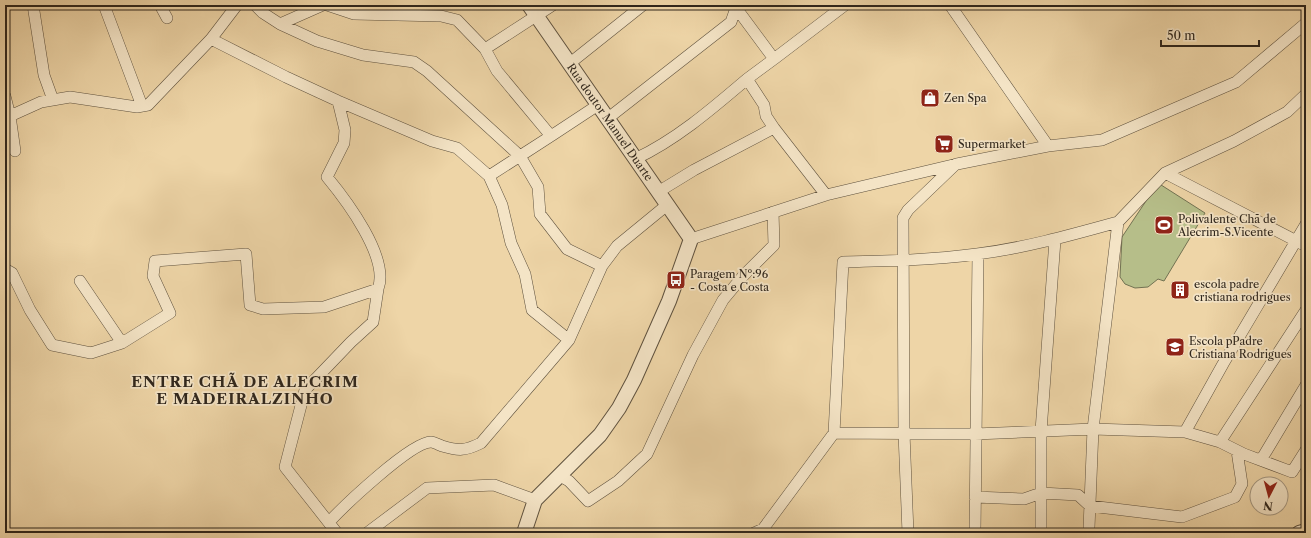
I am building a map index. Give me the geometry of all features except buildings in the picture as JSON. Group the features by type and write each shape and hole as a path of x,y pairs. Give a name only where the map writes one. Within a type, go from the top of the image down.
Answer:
{"street":[{"path":"33,5 44,75 53,100"},
{"path":"104,5 142,106"},
{"path":"160,5 167,18"},
{"path":"10,116 41,102 70,97 142,106 148,105 210,39 237,5"},
{"path":"255,5 263,13 280,24 317,42 363,55 414,62 427,71 520,156 538,187 540,214 567,249 602,266"},
{"path":"280,24 323,5"},
{"path":"327,5 354,14 441,16 457,20 485,49 497,71 551,136"},
{"path":"485,49 532,11 553,5"},
{"path":"569,64 643,5"},
{"path":"635,159 649,152 690,124 845,5"},
{"path":"950,5 1048,146"},
{"path":"737,7 774,59"},
{"path":"607,119 731,22 737,7"},
{"name":"Rua doutor Manuel Duarte","path":"532,11 691,239"},
{"path":"524,533 535,500 600,435 619,408 634,380 669,301 691,239 826,196 957,164 1048,146 1102,140 1236,82 1306,23"},
{"path":"210,39 338,101 432,141 457,148 489,176 502,205 511,243 525,274 532,310 569,340"},
{"path":"747,79 764,106 766,116 774,128 826,196"},
{"path":"754,533 763,529 834,433 843,262 904,261 978,254 1055,240 1118,222 1165,173 1234,141 1287,112 1306,94"},
{"path":"5,96 10,116 15,151"},
{"path":"337,533 285,466 305,390 372,322 381,280 372,244 344,198 327,177 344,143 345,130 338,101"},
{"path":"489,176 598,106"},
{"path":"658,192 694,170 774,128"},
{"path":"908,533 904,433 903,218 908,210 957,164"},
{"path":"1165,173 1301,243"},
{"path":"329,522 345,504 414,448 430,442 454,449 467,450 481,444 569,340 602,266 616,246 667,205"},
{"path":"560,476 569,481 588,501 618,481 647,454 693,355 723,300 743,276 774,245 774,212"},
{"path":"1089,528 1093,429 1118,222"},
{"path":"1185,432 1223,364 1301,243 1306,224"},
{"path":"1040,533 1041,431 1055,240"},
{"path":"5,269 12,273 30,310 52,345 91,353 122,343 170,313 153,276 155,260 246,254 250,306 263,309 324,307 378,289"},
{"path":"975,533 978,254"},
{"path":"80,281 122,343"},
{"path":"1220,442 1306,310"},
{"path":"1261,460 1306,385"},
{"path":"834,433 975,434 1093,429 1185,432 1220,442 1237,451 1292,472 1306,450"},
{"path":"975,497 1024,499 1041,493 1078,495 1090,506 1182,517 1235,497 1242,484 1237,451"},
{"path":"367,533 427,488 494,485 535,500"},
{"path":"1299,533 1306,531"}],"green space":[{"name":"Polivalente Chã de Alecrim-S.Vicente","path":"1158,183 1205,213 1164,281 1158,279 1148,287 1135,288 1125,284 1120,277 1122,237"}],"place":[{"name":"Zen Spa","path":"930,98"},
{"name":"Supermarket","path":"944,144"},
{"name":"Polivalente Chã de Alecrim-S.Vicente","path":"1164,225"},
{"name":"Paragem Nº:96 - Costa e Costa","path":"676,280"},
{"name":"escola padre cristiana rodrigues","path":"1180,290"},
{"name":"Escola pPadre Cristiana Rodrigues","path":"1175,347"}],"district":[{"name":"ENTRE CHÃ DE ALECRIM E MADEIRALZINHO","path":"245,390"}]}
